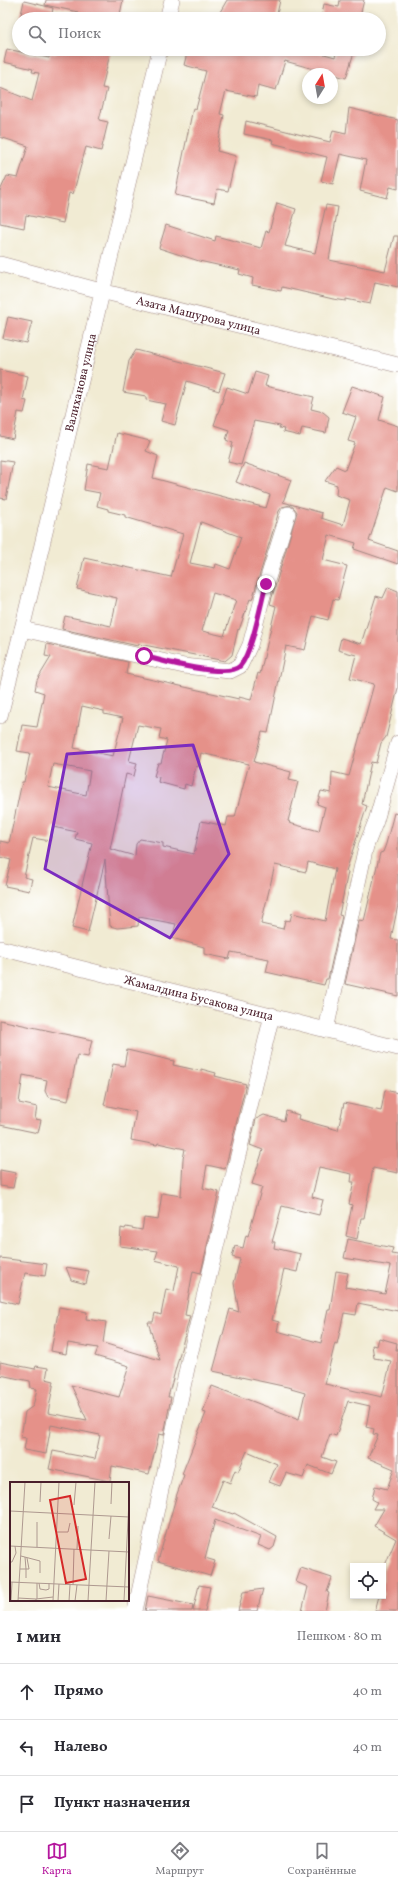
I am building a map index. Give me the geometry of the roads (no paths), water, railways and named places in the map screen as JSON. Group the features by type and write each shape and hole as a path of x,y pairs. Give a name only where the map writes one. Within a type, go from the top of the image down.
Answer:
{"street":[{"path":"169,12 172,0"},
{"name":"Валиханова улица","path":"0,716 158,56"},
{"name":"Азата Машурова улица","path":"0,264 82,285 101,292 398,365"},
{"path":"22,629 184,666 230,671 240,666 250,645 266,584 288,514"},
{"path":"326,1030 366,846 376,821 398,743"},
{"name":"Жамалдина Бусакова улица","path":"0,948 272,1015 398,1048"},
{"path":"135,1611 189,1359 272,1015"}]}
